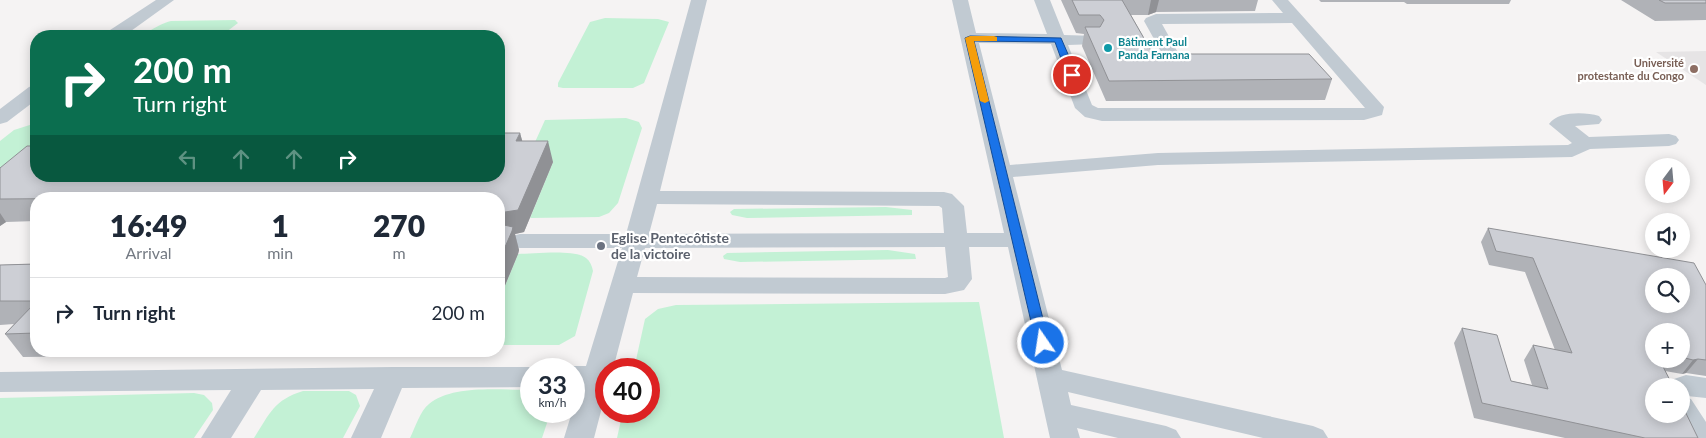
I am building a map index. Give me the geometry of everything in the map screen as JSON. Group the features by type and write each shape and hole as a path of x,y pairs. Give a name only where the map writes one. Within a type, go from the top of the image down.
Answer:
{"street":[{"path":"122,30 166,0"},
{"path":"585,376 622,285 648,197 699,0"},
{"path":"960,0 1063,426 1166,438"},
{"path":"1042,0 1084,108 1092,113 1102,115 1364,114 1375,111 1375,107 1280,0"},
{"path":"1215,65 1186,65 1175,62 1152,21 1156,19 1296,18"},
{"path":"1051,22 1086,31 1091,40 1093,50 1085,55 1066,58"},
{"path":"970,38 1091,40"},
{"path":"1319,65 1338,65"},
{"path":"0,118 30,96"},
{"path":"1585,143 1559,124 1564,121 1592,120"},
{"path":"1002,172 1158,159 1572,151 1585,143 1669,140"},
{"path":"622,285 945,286 955,284 960,279 953,206 944,199 648,197"},
{"path":"520,241 1019,240"},
{"path":"366,438 393,377"},
{"path":"0,382 520,377"},
{"path":"1051,378 1313,438"},
{"path":"216,438 253,379"},
{"path":"1690,387 1706,388"},
{"path":"1690,421 1701,438"},
{"path":"579,438 580,423"}],"shaded area":[{"name":"Université protestante du Congo","path":"1706,51 1706,85 1656,52"}],"green space":[{"path":"605,18 658,19 669,22 644,83 633,88 558,87 558,83 590,22"},
{"path":"235,20 238,23 229,30 151,30 171,21"},
{"path":"626,118 639,122 642,128 618,203 609,213 599,217 530,218 553,162 526,162 545,120"},
{"path":"30,125 30,176 0,202 0,141 14,130"},
{"path":"886,207 912,210 912,215 747,218 732,215 730,212 734,209"},
{"path":"888,250 915,254 916,259 740,262 724,259 723,256 727,253"},
{"path":"554,253 581,255 590,262 593,271 575,336 559,345 505,345 505,285 518,254"},
{"path":"979,302 1004,438 617,438 620,423 660,423 660,358 636,358 645,319 658,309 676,305"},
{"path":"492,389 520,390 520,423 547,423 542,438 410,438 423,411 429,404 439,398 451,393"},
{"path":"303,391 349,391 356,395 360,406 343,438 254,438 279,403"},
{"path":"194,393 204,395 212,403 213,410 194,438 0,438 0,398"}],"building":[{"path":"1072,0 1122,0 1153,54 1309,54 1332,79 1109,81 1085,27 1100,27 1104,20 1100,15 1079,15"},
{"path":"1659,0 1706,0 1706,3 1665,3"},
{"path":"505,133 520,133 516,141 548,141 518,210 505,212 505,192 30,192 30,199 0,199 0,168 27,146 30,146 30,182 505,182"},
{"path":"505,225 513,227 505,247"},
{"path":"1488,228 1645,255 1645,258 1665,258 1694,263 1706,285 1706,360 1690,359 1690,323 1645,323 1645,368 1664,368 1669,378 1645,378 1645,423 1690,422 1698,438 1645,438 1482,403 1462,328 1497,335 1511,381 1548,389 1533,345 1572,353 1533,258 1496,251"},
{"path":"30,264 30,301 0,301 0,265"},
{"path":"30,308 30,333 5,334"}],"slow traffic":[{"path":"985,101 970,38 994,39"}],"place":[{"name":"Bâtiment Paul Panda Farnana","path":"1108,48"},
{"name":"Université protestante du Congo","path":"1694,69"},
{"name":"Eglise Pentecôtiste de la victoire","path":"601,246"}],"route":[{"path":"1043,343 970,38 1058,39 1072,75"}]}
